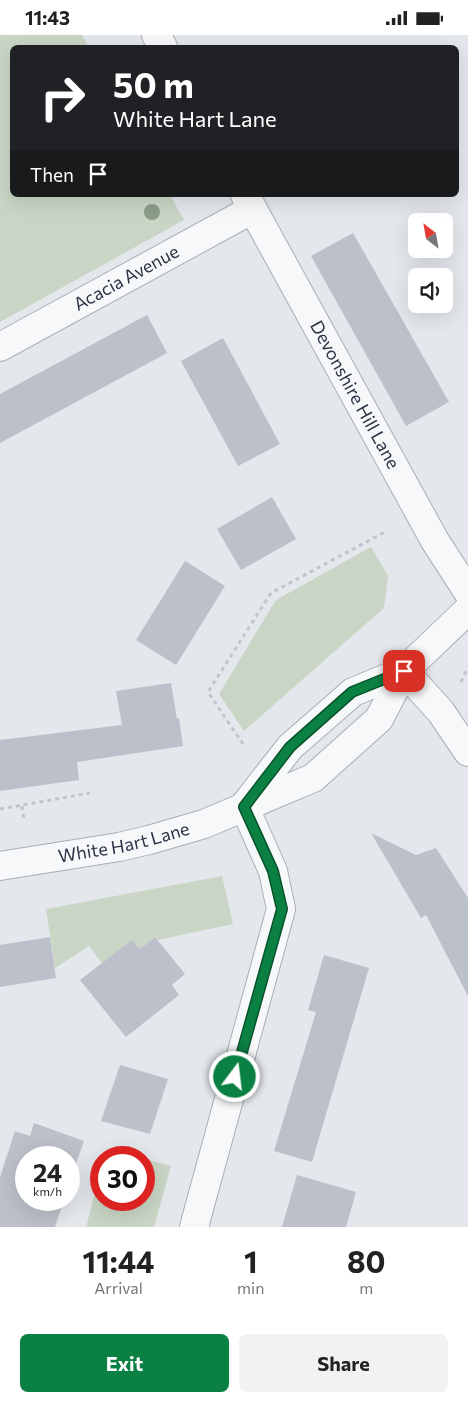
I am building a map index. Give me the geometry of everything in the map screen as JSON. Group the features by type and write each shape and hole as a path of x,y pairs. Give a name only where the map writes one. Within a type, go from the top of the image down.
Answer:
{"street":[{"name":"Acacia Avenue","path":"0,347 249,202"},
{"name":"Devonshire Hill Lane","path":"249,202 432,535 468,592"},
{"name":"White Hart Lane","path":"0,866 119,847 149,840 204,824 313,778 379,719 404,671 468,610"},
{"name":"White Hart Lane","path":"244,807 290,747 352,692 404,671"},
{"path":"404,671 441,712 468,752"},
{"path":"194,1227 282,909 273,871 244,807"}],"path":[{"path":"243,744 208,692 271,593 385,532"},
{"path":"457,689 468,667"},
{"path":"0,809 90,793"},
{"path":"22,806 24,820"}],"green space":[{"path":"0,35 82,35 88,45 10,45 10,197 171,197 184,220 0,322"},
{"path":"371,547 388,576 384,608 244,731 219,694 276,600"},
{"path":"222,876 233,924 158,940 155,937 140,949 132,940 102,963 89,946 55,968 46,909"},
{"path":"155,1162 171,1166 154,1227 86,1227 90,1211 155,1211"}],"building":[{"path":"353,233 449,402 406,426 311,256"},
{"path":"147,315 167,353 0,443 0,394"},
{"path":"223,338 280,444 238,466 181,361"},
{"path":"272,497 296,539 241,570 217,529"},
{"path":"185,561 225,586 176,665 136,640"},
{"path":"171,683 183,746 77,762 79,780 0,791 0,740 122,725 116,691"},
{"path":"371,833 416,855 436,848 468,898 468,996 426,915 421,918"},
{"path":"50,937 56,978 0,987 0,945"},
{"path":"155,937 185,974 172,985 179,995 126,1037 80,980 132,940 140,949"},
{"path":"324,955 369,968 312,1162 274,1151 316,1012 308,1010"},
{"path":"120,1065 168,1079 150,1134 101,1121"},
{"path":"34,1123 84,1141 80,1152 80,1146 15,1146 15,1211 60,1211 55,1227 0,1227 0,1177 15,1131 30,1136"},
{"path":"297,1175 356,1192 346,1227 282,1227"}],"route":[{"path":"235,1077 282,909 273,871 244,807 290,747 352,692 404,671"}]}
